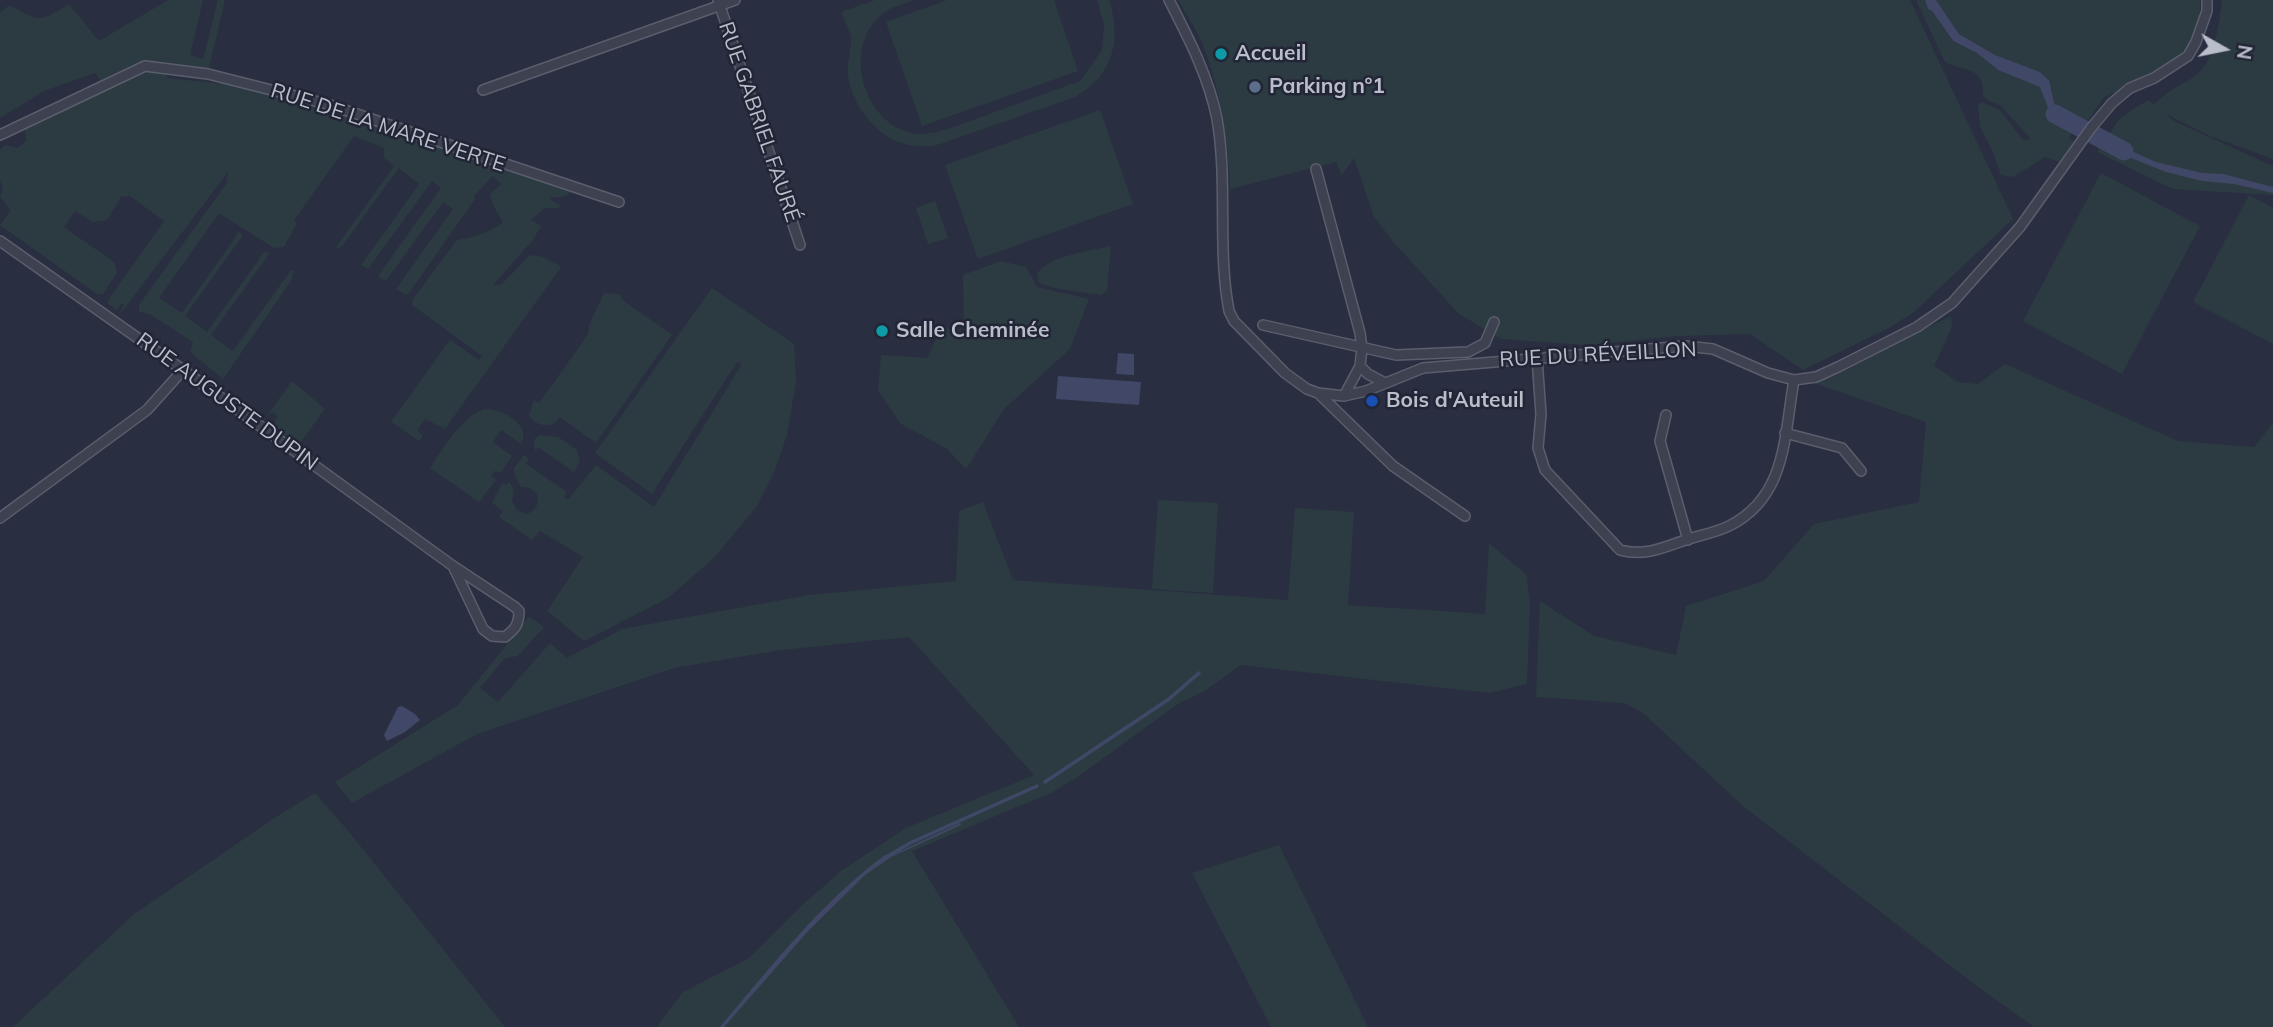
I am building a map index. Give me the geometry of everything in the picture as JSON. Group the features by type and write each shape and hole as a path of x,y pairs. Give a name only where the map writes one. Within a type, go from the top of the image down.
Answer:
{"street":[{"path":"483,90 719,3 735,0"},
{"name":"RUE DU RÉVEILLON","path":"1169,0 1191,43 1217,117 1229,311 1234,321 1285,373 1307,389 1344,396 1423,368 1685,346 1713,349 1768,373 1794,380"},
{"path":"1537,358 1541,414 1538,448 1545,470 1620,550 1635,554 1652,551 1728,526 1749,514 1768,495 1778,473 1794,380 1816,377 1838,368 1917,327 1952,303 2020,227 2112,103 2130,88 2154,78 2188,56 2196,42 2207,0"},
{"name":"RUE GABRIEL FAURÉ","path":"719,3 800,245"},
{"name":"RUE DE LA MARE VERTE","path":"0,135 145,66 208,74 327,104 619,202"},
{"path":"1316,169 1362,348 1360,366 1344,396"},
{"name":"RUE AUGUSTE DUPIN","path":"0,241 453,566 515,607 519,611 516,628 505,637 492,636 484,629 453,566"},
{"path":"1263,324 1396,355 1468,352 1485,343 1494,322"},
{"path":"1360,366 1368,374 1385,383"},
{"path":"0,518 147,410 183,370"},
{"path":"1318,393 1393,466 1465,516"},
{"path":"1667,415 1660,441 1688,540"},
{"path":"1785,433 1842,448 1861,471"}],"shaded area":[{"path":"168,0 203,0 190,55 203,59 218,0 225,0 209,68 206,71 168,65 167,78 224,84 322,107 570,192 567,196 549,198 560,206 559,208 545,208 531,220 541,226 533,240 493,285 501,285 530,255 544,257 561,267 445,429 425,419 417,430 423,436 419,441 391,422 450,340 479,360 482,356 412,305 413,299 457,240 487,232 503,222 490,194 501,184 493,176 473,197 475,199 406,295 396,289 453,209 443,202 386,281 378,276 441,188 432,181 368,269 361,265 419,184 399,168 340,249 336,247 394,166 384,158 384,148 354,136 294,220 297,223 284,247 274,248 219,213 159,298 182,313 239,232 243,235 185,316 207,332 265,251 269,254 211,335 233,351 291,270 294,271 291,281 223,379 190,352 193,342 151,315 139,311 139,305 226,184 228,172 121,313 124,305 121,304 117,310 107,303 108,300 164,221 130,196 121,197 107,220 93,222 75,211 64,227 114,262 117,273 103,294 97,294 0,225 11,210 0,197 3,187 0,181 0,150 5,145 18,148 26,141 25,128 40,118 60,112 69,97 101,81 95,73 44,91 0,118 0,12 10,5 40,18 69,4 99,41"},
{"path":"875,0 915,0 881,15 869,29 862,46 861,64 863,82 870,100 894,126 911,133 925,134 948,129 1080,81 1102,50 1104,25 1097,0 1109,0 1115,29 1114,43 1106,67 1088,88 1075,97 937,145 915,146 891,138 880,131 862,111 851,88 848,71 851,38 841,12"},
{"path":"947,0 1054,0 1078,71 922,126 886,22"},
{"path":"1178,0 1910,0 2013,219 1914,312 1887,329 1803,370 1750,334 1678,336 1586,345 1501,339 1459,314 1396,245 1374,217 1354,158 1342,175 1336,162 1230,189 1225,134 1213,76 1200,38"},
{"path":"1916,0 1925,0 1928,9 1952,41 1977,53 1998,70 2041,87 2054,123 2072,133 2069,138 2074,141 2059,162 2045,157 2013,177 2001,175 1980,126 1978,105 1981,102 2000,110 2022,139 2026,141 2030,138 2000,105 1983,96 1980,79 1976,74 1945,62"},
{"path":"1936,0 2200,0 2199,20 2194,37 2174,60 2106,96 2087,123 2080,119 2077,123 2055,106 2049,79 2040,72 1994,55 1959,34"},
{"path":"2222,0 2273,0 2273,159 2210,136 2166,114 2174,121 2273,166 2273,195 2173,189 2097,152 2120,118 2148,100 2154,105 2202,69 2212,52"},
{"path":"1100,110 1133,204 978,259 945,165"},
{"path":"2101,173 2200,226 2122,374 2023,321"},
{"path":"2249,195 2273,208 2273,344 2193,302"},
{"path":"935,201 948,238 928,244 916,208"},
{"path":"1111,246 1107,291 1101,295 1039,283 1037,274 1050,263 1070,255"},
{"path":"1001,261 1026,267 1037,287 1089,299 1070,349 1004,409 966,469 946,448 901,424 878,391 881,355 927,358 942,326 964,332 963,275"},
{"path":"712,288 794,344 796,381 787,435 773,475 757,506 713,559 668,598 584,641 547,611 583,557 540,531 532,540 499,517 503,511 492,503 502,483 506,485 509,482 514,489 512,501 517,510 527,514 533,511 538,502 536,493 521,487 514,473 514,468 524,455 529,459 526,464 567,492 564,497 568,500 596,465 654,507 742,364 737,362 652,494 595,453"},
{"path":"604,293 619,294 624,301 672,335 596,443 560,417 554,424 546,425 536,423 529,415 534,400 539,403 589,333 589,325"},
{"path":"1951,316 1952,327 1934,366 1958,382 1978,384 2005,364 2178,441 2254,447 2273,423 2273,1027 2034,1027 1743,806 1643,713 1623,703 1536,697 1540,601 1594,636 1676,655 1686,606 1764,581 1814,524 1919,502 1926,422 1814,383"},
{"path":"292,381 324,410 301,442 295,443 281,433 274,422 278,416 272,412 266,417"},
{"path":"484,409 498,411 513,419 523,430 524,437 521,444 501,430 493,442 512,456 501,473 494,471 491,476 496,480 479,502 430,468 460,427"},
{"path":"539,435 558,437 577,450 580,462 574,472 538,447 535,451 534,440"},
{"path":"1158,500 1218,503 1213,593 1152,589"},
{"path":"983,502 1013,580 1288,600 1295,508 1354,512 1348,605 1485,614 1489,543 1526,574 1530,603 1527,684 1489,693 1241,665 1206,690 1179,703 1053,792 912,851 1019,1027 657,1027 683,992 749,958 841,871 906,828 1034,775 909,637 781,650 674,668 477,734 352,803 335,782 458,705 529,617 544,627 518,656 505,658 480,688 498,702 550,643 567,658 622,629 810,595 956,581 959,511"},
{"path":"315,793 505,1027 13,1027 133,915"},
{"path":"1279,845 1368,1027 1271,1027 1192,873"}],"water":[{"path":"1925,0 1936,0 1959,34 1995,55 2040,72 2049,80 2055,106 2077,123 2072,133 2054,123 2040,87 1998,70 1977,53 1953,41 1928,9"},
{"path":"2105,136 2111,142 2156,162 2202,173 2223,174 2273,187 2273,193 2166,172 2099,145"},
{"path":"1118,353 1134,354 1134,375 1116,374"},
{"path":"1058,376 1141,382 1139,405 1056,399"},
{"path":"402,706 420,720 387,741 384,735 398,707"},
{"path":"960,823 961,825 891,857 865,875 808,931 724,1027 720,1027 818,914 862,873 885,855 888,857"}],"waterway":[{"path":"2055,114 2124,151"},
{"path":"1045,782 1169,699 1199,673"},
{"path":"883,859 910,843 1037,786"}],"place":[{"name":"Accueil","path":"1221,54"},
{"name":"Parking n°1","path":"1255,87"},
{"name":"Salle Cheminée","path":"882,331"},
{"name":"Bois d'Auteuil","path":"1372,401"}]}
